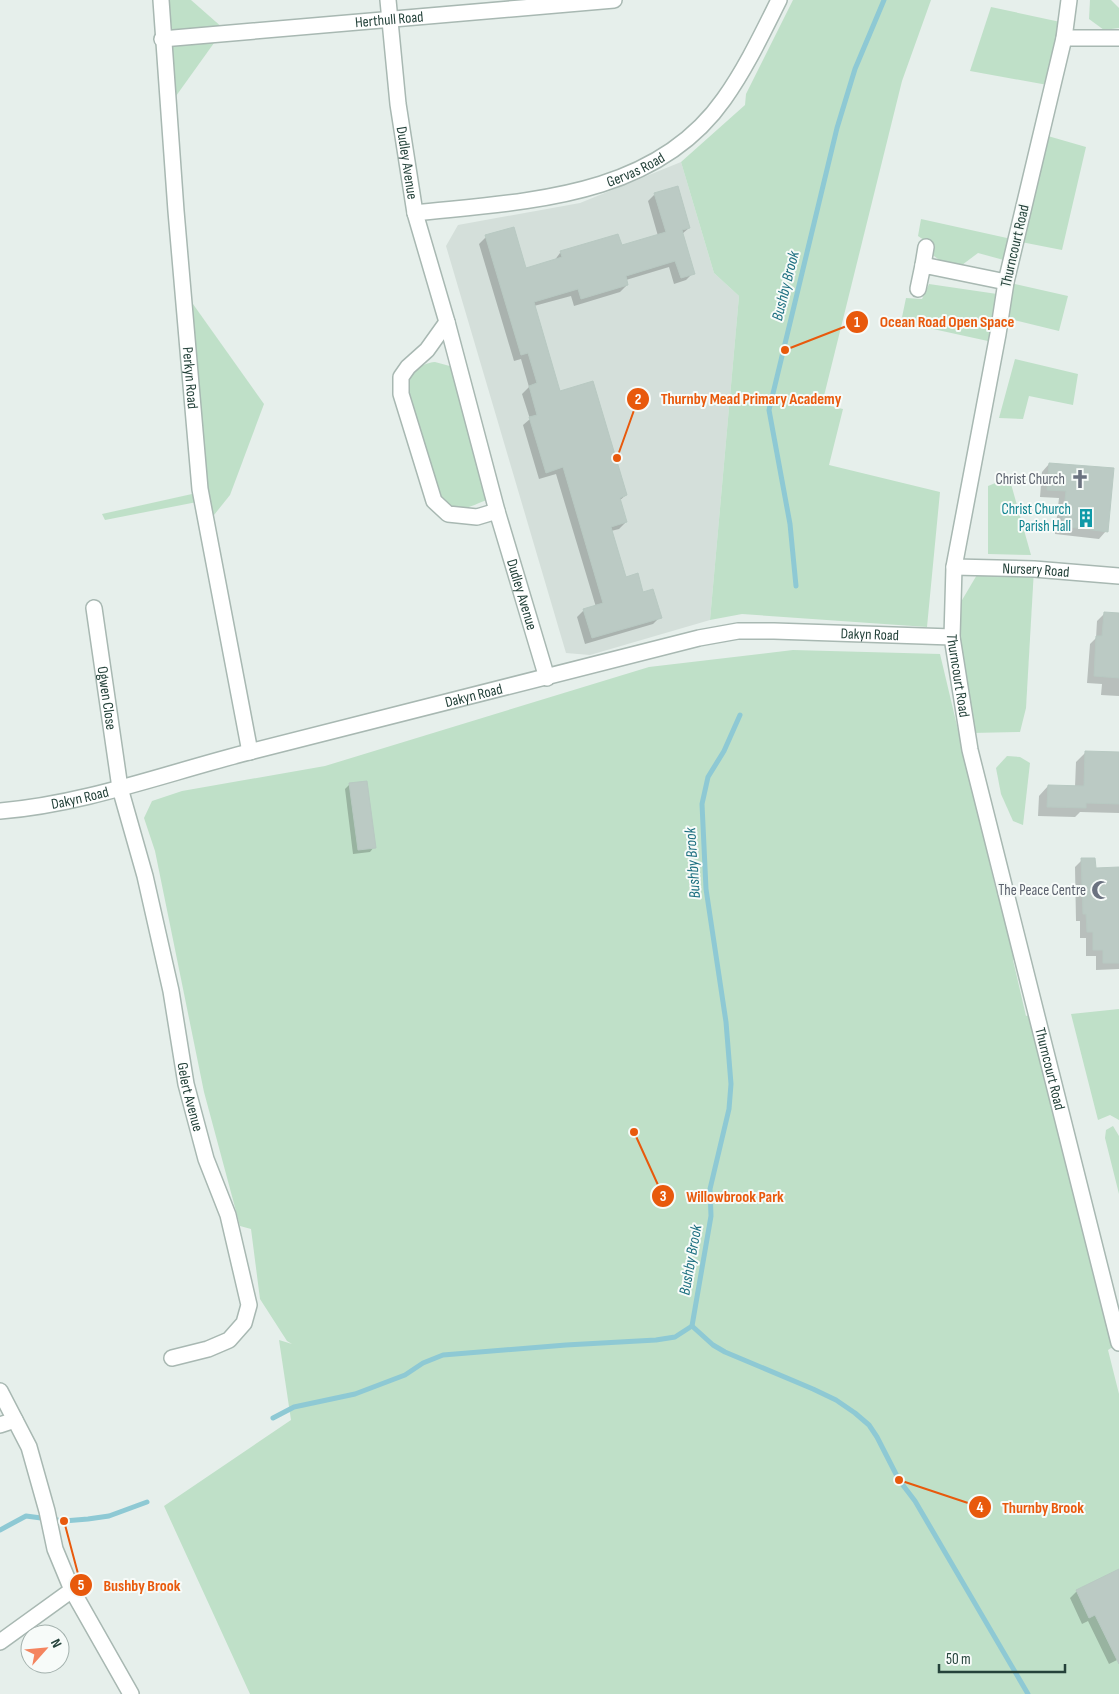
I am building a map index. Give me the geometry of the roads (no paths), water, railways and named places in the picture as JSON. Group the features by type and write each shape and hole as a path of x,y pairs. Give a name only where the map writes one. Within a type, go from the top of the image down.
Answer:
{"street":[{"name":"Perkyn Road","path":"161,0 162,40 200,489 250,752"},
{"name":"Dudley Avenue","path":"388,0 398,104 415,213 447,322 497,511 547,678"},
{"name":"Herthull Road","path":"162,40 614,0"},
{"name":"Gervas Road","path":"415,213 578,192 618,180 655,161 692,134 723,100 757,47 779,0"},
{"name":"Thurncourt Road","path":"1069,0 1064,38 1006,282 954,567 952,636 970,750 1119,1343"},
{"path":"1064,38 1119,38"},
{"path":"918,289 926,247"},
{"path":"923,265 1006,282"},
{"path":"447,322 427,350 408,367 401,377 401,394 434,501 448,514 477,517 497,511"},
{"name":"Nursery Road","path":"954,567 1034,569 1119,576"},
{"name":"Ogwen Close","path":"94,608 120,788"},
{"name":"Dakyn Road","path":"0,811 34,808 120,788 250,752 547,678 698,638 738,631 952,636"},
{"name":"Gelert Avenue","path":"120,788 145,876 171,991 186,1084 206,1159 228,1214 249,1305 244,1323 229,1340 208,1349 172,1358"},
{"path":"0,1391 28,1447 47,1511 55,1549 72,1590 131,1694"},
{"path":"0,1425 15,1420"},
{"path":"0,1642 72,1590"}],"waterway":[{"name":"Bushby Brook","path":"796,586 790,524 769,410 837,128 855,69 884,0"},
{"name":"Bushby Brook","path":"273,1418 294,1407 355,1394 405,1375 423,1363 443,1355 656,1340 675,1337 692,1326 711,1216 710,1189 729,1109 731,1084 726,1022 706,889 702,804 708,777 724,751 740,715"},
{"path":"692,1326 713,1345 725,1352 836,1400 869,1425 899,1480 915,1501 1028,1694"},
{"name":"Bushby Brook","path":"0,1530 26,1516 64,1521 88,1519 109,1516 147,1502"}],"place":[{"name":"Ocean Road Open Space","path":"785,350"},
{"name":"Thurnby Mead Primary Academy","path":"617,458"},
{"name":"Christ Church","path":"1080,479"},
{"name":"Christ Church Parish Hall","path":"1086,518"},
{"name":"The Peace Centre","path":"1101,890"},
{"name":"Willowbrook Park","path":"634,1132"},
{"name":"Thurnby Brook","path":"899,1480"},
{"name":"Bushby Brook","path":"64,1521"}]}
